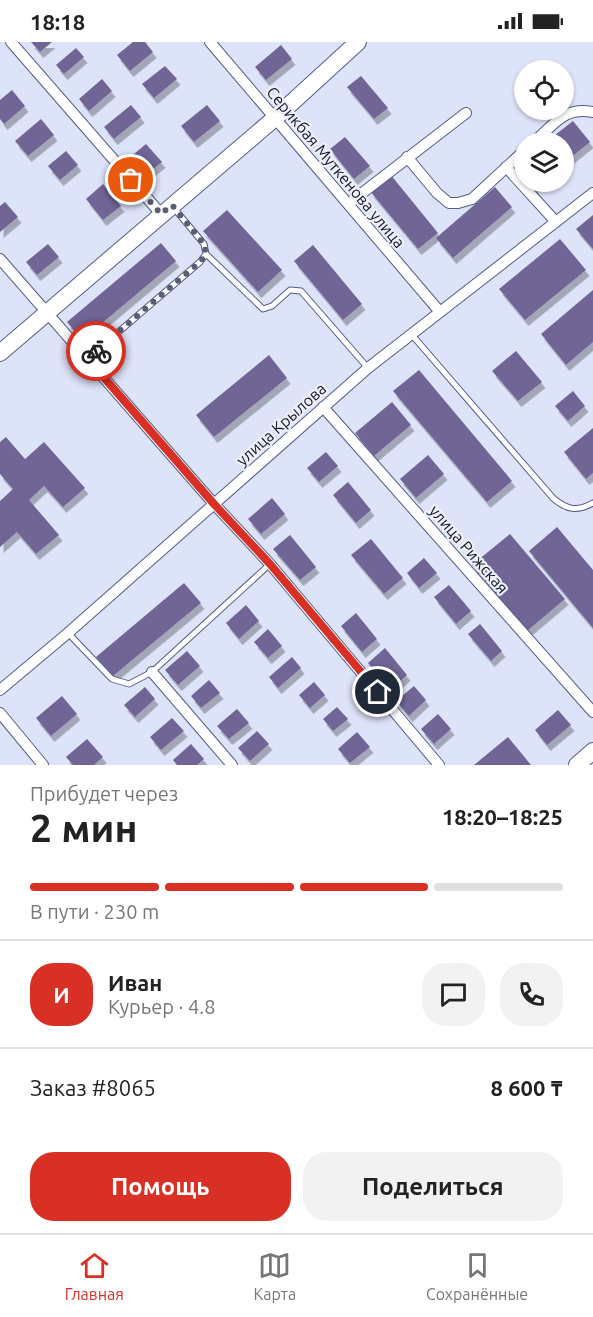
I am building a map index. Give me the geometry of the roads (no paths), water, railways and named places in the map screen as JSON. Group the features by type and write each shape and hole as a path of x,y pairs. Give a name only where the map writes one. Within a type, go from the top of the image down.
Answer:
{"street":[{"path":"11,42 166,210"},
{"name":"Серикбая Муткенова улица","path":"210,42 440,312"},
{"path":"0,352 275,118 358,42"},
{"path":"545,132 567,112 576,110 593,112"},
{"path":"348,204 466,113"},
{"path":"407,157 437,193 449,203 458,203 472,198 514,160"},
{"path":"506,167 556,222"},
{"name":"улица Крылова","path":"0,690 68,633 368,368 593,193"},
{"path":"0,259 214,504 270,564 439,765"},
{"name":"улица Рижская","path":"323,406 593,712"},
{"path":"152,672 232,765"},
{"path":"0,713 43,765"},
{"path":"577,765 593,751"}],"lane":[{"path":"166,210 204,244 206,254 263,309 272,306 290,290 301,291 368,368"},
{"path":"87,358 200,262 206,254"},
{"path":"412,335 553,498 562,506 573,509 582,509 593,503"},
{"path":"68,633 112,679 129,684 152,672 270,564"}]}
